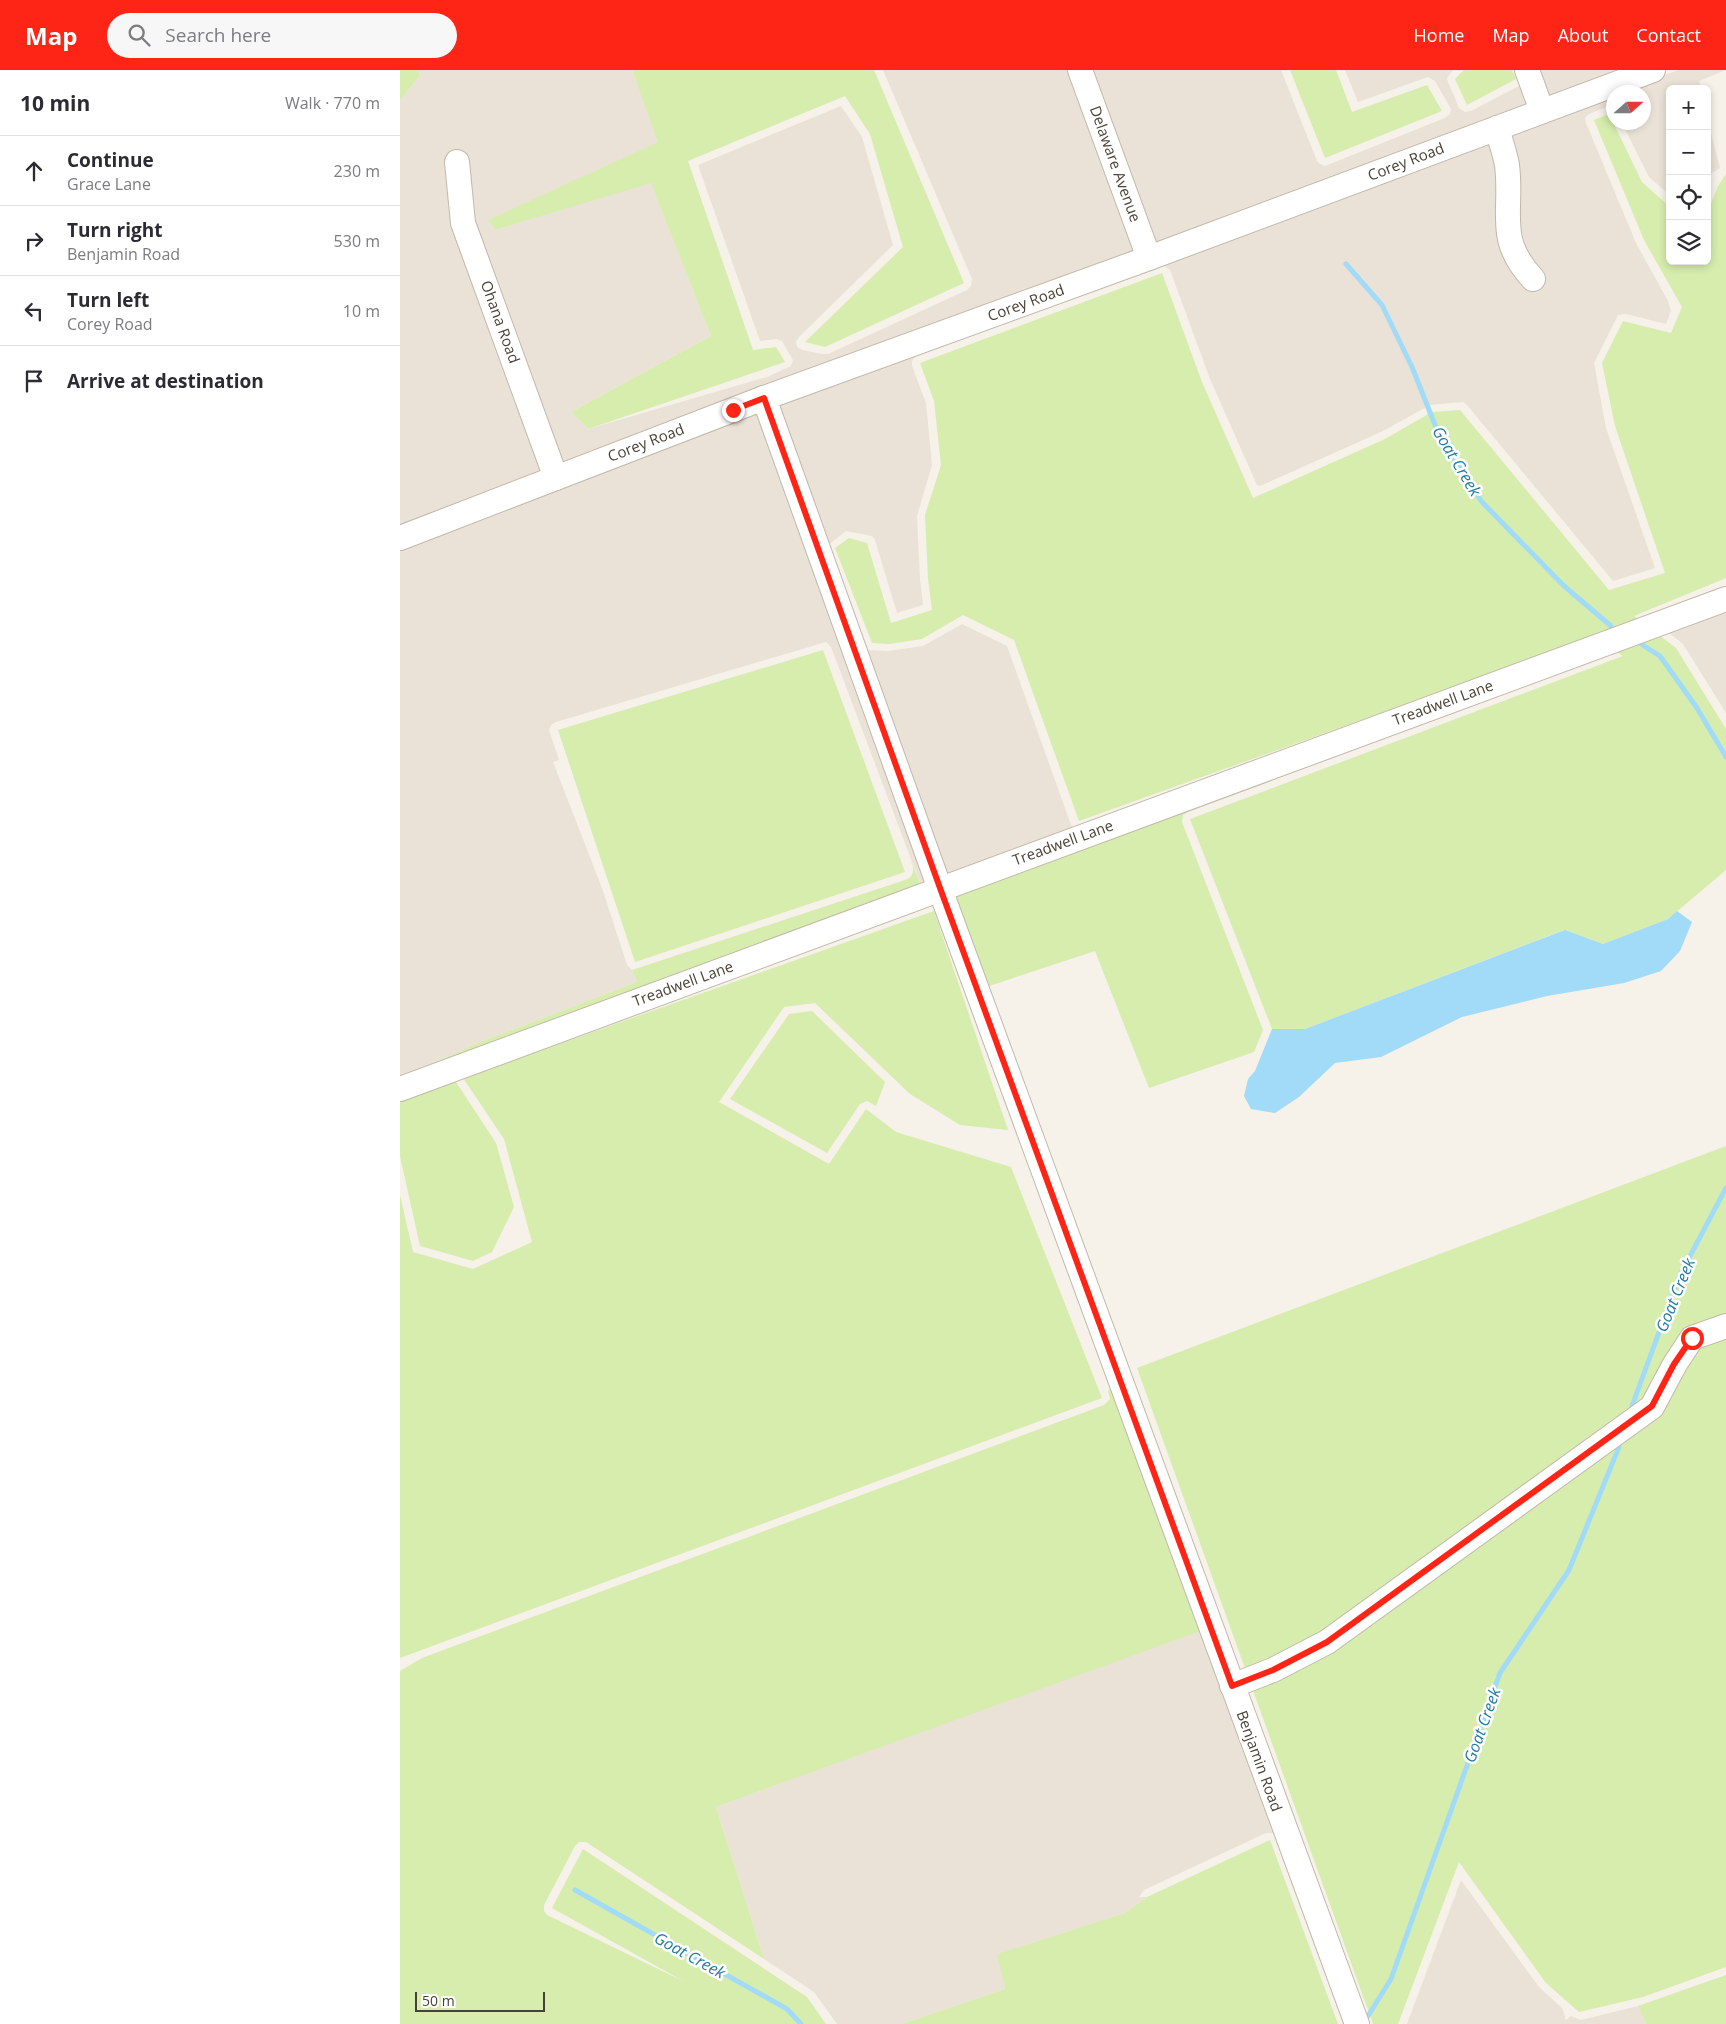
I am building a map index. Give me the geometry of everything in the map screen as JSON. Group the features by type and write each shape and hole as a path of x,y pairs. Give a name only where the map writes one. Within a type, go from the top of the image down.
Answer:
{"street":[{"name":"Delaware Avenue","path":"1080,70 1149,258"},
{"path":"1527,70 1542,111"},
{"name":"Corey Road","path":"400,538 764,398 1149,258 1653,70"},
{"path":"1497,128 1507,165 1507,225 1510,242 1520,265 1533,279"},
{"name":"Ohana Road","path":"457,162 463,223 556,478"},
{"name":"Benjamin Road","path":"764,398 940,888 1357,2024"},
{"name":"Treadwell Lane","path":"400,1089 1726,599"},
{"path":"1232,1686 1273,1670 1327,1642 1652,1406 1674,1364 1692,1338 1726,1326"}],"shaded area":[{"path":"420,70 632,70 659,142 489,220 495,230 651,182 711,336 571,412 588,429 767,377 791,366 793,360 782,341 777,339 760,341 698,165 841,106 862,137 893,245 799,337 796,342 797,347 802,350 828,354 967,290 971,286 972,279 883,70 1281,70 1317,161 1325,166 1445,118 1450,114 1451,109 1435,81 1428,77 1358,102 1345,70 1453,70 1447,78 1448,82 1459,108 1465,112 1471,111 1523,83 1521,70 1627,70 400,528 400,100 419,77"},
{"path":"1679,70 1726,70 1699,81 1700,85 1666,85 1666,192 1649,177 1626,130 1651,130 1651,85 1637,85"},
{"path":"1606,97 1606,107 1589,114 1585,118 1586,123 1636,243 1668,301 1671,311 1666,324 1626,314 1618,315 1594,363 1606,428 1655,568 1613,581 1463,402 1430,405 1381,432 1260,486 1257,485 1210,379 1170,270 1164,266 1159,266 917,355 912,361 912,366 926,403 932,465 917,516 923,605 897,613 875,540 872,536 846,531 827,546 864,646 868,650 888,651 923,646 962,624 1007,646 1071,825 1074,828 925,896 831,647 826,642 556,722 551,725 549,730 559,760 553,762 602,888 627,965 632,970 637,982 480,1042 400,1078 400,547 767,406"},
{"path":"1711,133 1720,168 1711,174"},
{"path":"1726,587 1726,713 1683,644 1650,618"},
{"path":"1203,1629 1274,1833 1266,1833 1144,1890 1139,1897 1147,1897 1125,1913 998,1954 1005,1989 902,2024 837,2024 814,1992 764,1959 716,1807"},
{"path":"1461,1880 1539,1987 1562,2008 1566,2020 1571,2016 1581,2020 1638,2006 1646,2024 1407,2024"}],"green space":[{"path":"400,70 420,70 419,77 400,100"},
{"path":"632,70 874,70 964,283 825,347 805,342 903,247 870,134 845,96 688,161 753,350 776,347 785,362 588,429 571,412 711,336 651,183 495,230 488,220 658,142"},
{"path":"1290,70 1336,70 1352,112 1427,85 1442,111 1325,158"},
{"path":"1464,70 1512,70 1516,79 1467,105 1455,79"},
{"path":"1606,115 1606,130 1617,130 1642,182 1666,203 1666,265 1711,265 1711,204 1718,186 1726,174 1726,578 1634,616 1676,648 1726,729 1726,870 1668,919 1603,944 1564,930 1305,1029 1272,1029 1190,819 1623,656 1593,637 1079,821 1014,640 963,615 922,639 889,644 872,643 835,548 849,538 867,543 891,623 932,610 928,579 925,515 941,465 934,401 920,363 1162,273 1202,382 1253,498 1385,439 1432,412 1460,410 1609,590 1665,573 1615,426 1602,363 1623,321 1671,333 1682,307 1644,240 1594,120"},
{"path":"823,650 905,872 635,962 558,730"},
{"path":"1605,655 1183,815 1182,822 1263,1030 1254,1052 1149,1088 1095,951 971,992 937,903 455,1078 496,1143 514,1207 492,1252 473,1261 420,1246 400,1156 400,1078 480,1042 637,982 632,970 908,879 913,871 909,856 925,896"},
{"path":"934,911 1008,1130 960,1125 910,1094 815,1003 784,1007 719,1102 829,1164 866,1109 896,1132 1011,1167 1102,1398 400,1658 400,1195 413,1252 473,1269 532,1242 504,1139 463,1078"},
{"path":"812,1011 885,1082 876,1106 867,1101 860,1104 827,1153 730,1099 789,1014"},
{"path":"1726,1146 1726,1967 1643,1997 1579,2012 1546,1983 1459,1862 1398,2024 1373,2024 1137,1368"},
{"path":"1132,1380 1203,1630 716,1807 764,1959 586,1842 579,1842 575,1846 544,1905 544,1911 547,1915 685,1982 552,1908 583,1849 807,1997 826,2024 400,2024 400,1671 422,1658 1104,1405 1110,1399 1108,1390"},
{"path":"1270,1840 1338,2024 902,2024 1005,1989 997,1954 1125,1913 1147,1897"},
{"path":"1726,1975 1726,2024 1646,2024 1638,2006"}],"water":[{"path":"1677,911 1692,922 1680,951 1661,971 1624,983 1547,996 1462,1017 1381,1057 1335,1063 1299,1097 1275,1113 1251,1109 1244,1096 1248,1079 1255,1071 1272,1029 1305,1029 1565,930 1603,944 1668,919"}],"waterway":[{"name":"Goat Creek","path":"1346,264 1382,305 1412,367 1439,435 1482,502 1564,586 1611,626"},
{"name":"Goat Creek","path":"1641,644 1660,656 1697,708 1726,757"},
{"name":"Goat Creek","path":"1632,1406 1680,1275 1726,1188"},
{"name":"Goat Creek","path":"1368,2016 1391,1979 1500,1673 1569,1570 1619,1447"},
{"name":"Goat Creek","path":"575,1890 787,2009 801,2024"}],"route":[{"path":"733,410 764,398 940,888 1232,1686 1273,1670 1327,1642 1652,1406 1674,1364 1692,1338"}]}
